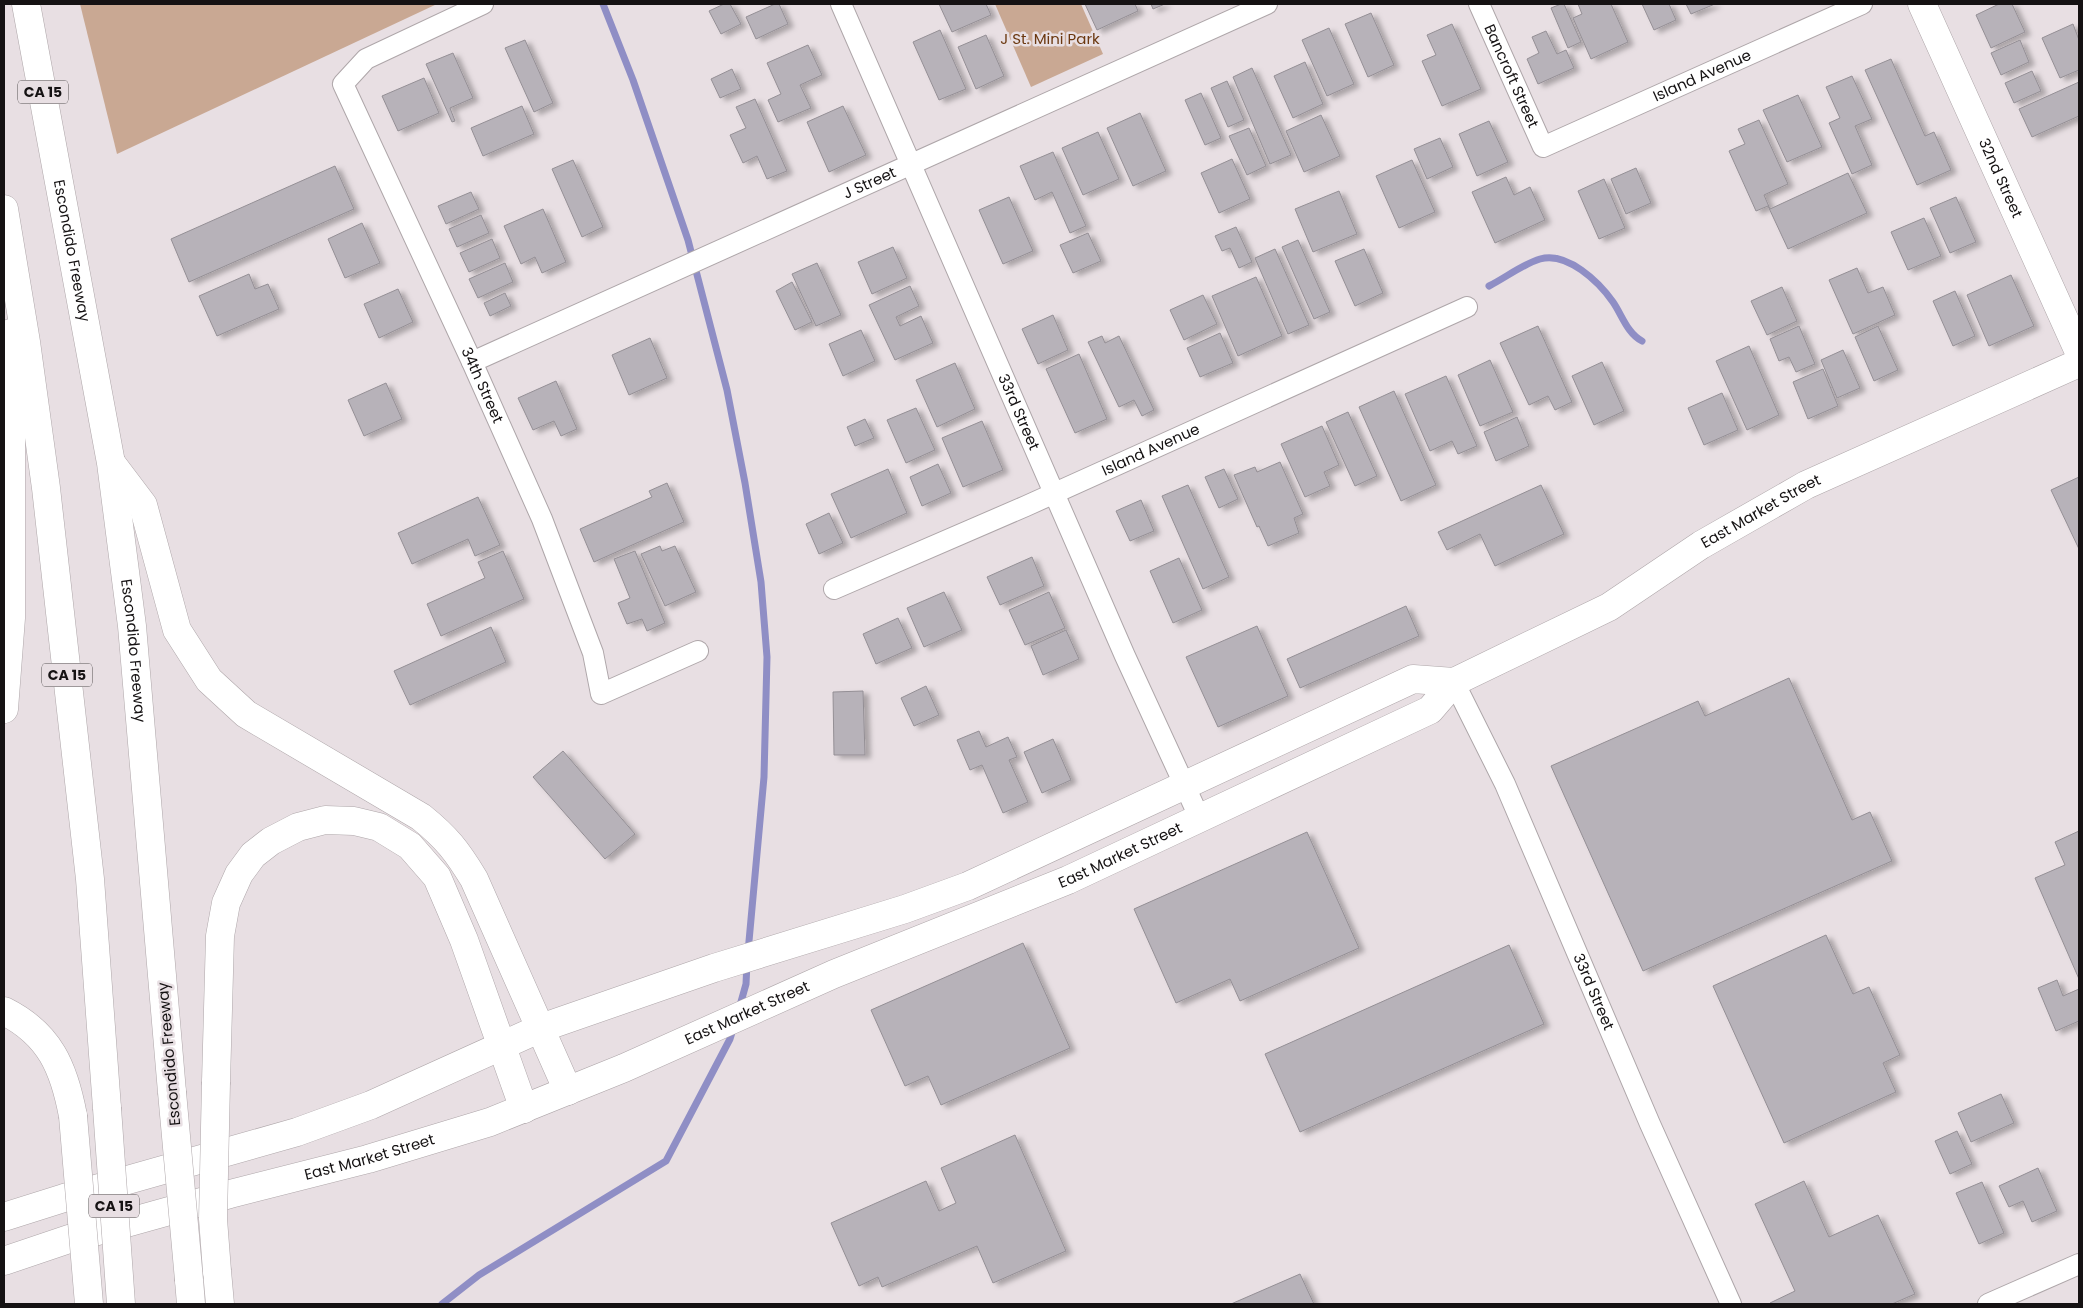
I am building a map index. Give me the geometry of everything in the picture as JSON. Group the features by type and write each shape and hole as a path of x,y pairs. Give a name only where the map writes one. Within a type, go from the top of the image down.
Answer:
{"main road":[{"name":"Escondido Freeway","path":"26,4 111,463 132,626 190,1292"},
{"name":"32nd Street","path":"1922,4 2079,352"},
{"name":"CA 15","path":"4,208 26,342 46,488 90,879 121,1304"},
{"path":"4,709 11,618 11,244"},
{"name":"East Market Street","path":"4,1261 69,1239 440,1139 490,1122 568,1091 834,974 1068,880 1430,710 1454,682 1610,606 1701,545 1806,485 2079,363"},
{"path":"111,463 143,505 177,630 209,680 246,714 421,817 444,835 460,855 474,879 568,1091"},
{"path":"4,1217 64,1198 297,1132 371,1104 541,1028 714,968 905,909 968,886 1185,787 1413,679 1454,682"},
{"path":"220,1304 213,1219 220,936 226,903 239,874 253,855 271,841 298,827 325,820 354,821 379,827 410,846 437,877 464,940 524,1109"},
{"path":"4,1012 20,1020 48,1046 65,1080 73,1116 89,1304"}],"street":[{"name":"34th Street","path":"483,4 366,59 343,84 472,362 542,520 593,652 601,694 698,651"},
{"name":"33rd Street","path":"841,4 1053,493 1200,819"},
{"name":"J Street","path":"472,362 1267,4"},
{"name":"Bancroft Street","path":"1479,4 1543,147"},
{"name":"Island Avenue","path":"1543,147 1862,4"},
{"name":"Island Avenue","path":"834,589 1467,307"},
{"name":"33rd Street","path":"1454,682 1505,784 1650,1124 1731,1304"},
{"path":"1988,1304 2079,1264"}],"green space":[{"path":"80,4 437,4 117,154"},
{"name":"J St. Mini Park","path":"995,4 1081,4 1103,54 1031,87"}],"building":[{"path":"724,4 730,4 741,24 721,34 709,11"},
{"path":"779,4 788,24 756,39 746,17"},
{"path":"939,4 986,4 991,15 952,32"},
{"path":"1085,4 1135,4 1138,11 1097,30"},
{"path":"1151,4 1165,4 1153,9"},
{"path":"1564,4 1581,42 1568,48 1551,8"},
{"path":"1578,4 1611,4 1628,42 1591,59 1573,18 1582,14"},
{"path":"1642,4 1669,4 1676,20 1654,30"},
{"path":"1686,4 1715,4 1691,14"},
{"path":"1999,4 2012,4 2025,32 1991,48 1976,15"},
{"path":"1371,13 1394,65 1368,77 1345,24"},
{"path":"1452,24 1481,89 1442,106 1422,61 1436,55 1427,35"},
{"path":"2073,24 2079,40 2079,70 2060,78 2042,38"},
{"path":"1329,28 1354,84 1327,96 1302,40"},
{"path":"940,30 966,89 939,100 913,42"},
{"path":"1546,31 1557,54 1566,50 1574,68 1538,84 1527,59 1539,53 1532,37"},
{"path":"986,35 1004,76 976,89 958,47"},
{"path":"525,40 553,103 534,112 505,48"},
{"path":"2020,40 2029,62 2001,75 1991,53"},
{"path":"808,45 822,75 800,85 811,108 778,122 768,100 781,94 767,63"},
{"path":"453,53 473,98 450,108 455,121 452,122 426,64"},
{"path":"1891,59 1925,136 1934,132 1951,170 1917,185 1865,70"},
{"path":"1305,62 1323,104 1293,118 1274,76"},
{"path":"1252,68 1291,155 1270,164 1233,77"},
{"path":"732,69 741,89 720,98 711,79"},
{"path":"2032,71 2041,91 2014,103 2005,83"},
{"path":"1852,76 1872,119 1855,126 1872,165 1852,174 1829,123 1840,118 1826,87"},
{"path":"424,78 439,113 398,131 382,96"},
{"path":"1227,81 1244,120 1228,127 1211,88"},
{"path":"2079,82 2079,116 2032,137 2019,109"},
{"path":"1201,93 1221,138 1205,145 1185,100"},
{"path":"1798,95 1822,147 1787,162 1763,110"},
{"path":"755,99 787,171 767,179 757,156 743,163 730,135 746,128 736,107"},
{"path":"522,106 534,134 483,156 471,128"},
{"path":"843,106 866,155 829,172 807,122"},
{"path":"1140,113 1166,171 1133,186 1107,128"},
{"path":"1321,115 1340,156 1304,172 1286,131"},
{"path":"1759,120 1788,184 1764,195 1770,209 1848,173 1867,213 1788,249 1768,206 1756,211 1729,151 1745,144 1738,129"},
{"path":"1489,121 1508,162 1477,176 1459,134"},
{"path":"1249,128 1266,166 1247,175 1229,136"},
{"path":"1098,132 1119,179 1083,195 1062,148"},
{"path":"1440,138 1453,167 1427,179 1414,149"},
{"path":"1053,152 1086,226 1070,233 1052,192 1035,200 1020,166"},
{"path":"1232,159 1250,199 1219,213 1201,173"},
{"path":"573,160 603,227 582,237 552,169"},
{"path":"1412,160 1435,212 1399,228 1376,176"},
{"path":"335,166 354,209 189,282 171,239"},
{"path":"1636,168 1651,203 1626,214 1611,179"},
{"path":"1506,177 1514,195 1530,187 1545,220 1495,243 1472,192"},
{"path":"1604,179 1625,228 1599,239 1578,191"},
{"path":"1339,191 1357,234 1313,252 1295,209"},
{"path":"471,192 479,209 446,224 438,206"},
{"path":"1009,197 1033,251 1003,264 979,210"},
{"path":"1956,197 1976,242 1950,253 1930,208"},
{"path":"543,209 566,262 542,273 535,257 521,264 504,226"},
{"path":"481,215 489,233 457,247 449,229"},
{"path":"1924,218 1941,256 1908,270 1891,232"},
{"path":"362,223 380,263 345,278 328,239"},
{"path":"1236,227 1252,262 1239,268 1230,248 1222,251 1215,236"},
{"path":"1088,233 1101,261 1073,273 1060,245"},
{"path":"492,239 500,258 469,272 460,253"},
{"path":"1298,240 1330,312 1314,319 1282,247"},
{"path":"893,247 907,278 872,294 858,262"},
{"path":"1275,249 1309,325 1288,334 1255,258"},
{"path":"1364,249 1383,293 1355,306 1335,261"},
{"path":"505,263 513,282 478,298 469,279"},
{"path":"817,263 841,315 816,326 792,274"},
{"path":"1857,268 1868,293 1883,287 1895,315 1853,334 1829,280"},
{"path":"249,274 255,289 268,284 279,309 217,336 199,296"},
{"path":"2011,275 2034,326 1989,346 1967,295"},
{"path":"1256,277 1282,336 1238,356 1212,296"},
{"path":"792,282 812,322 795,330 776,291"},
{"path":"910,286 919,306 896,317 900,326 921,316 933,343 895,360 869,305"},
{"path":"1782,287 1797,321 1767,335 1751,301"},
{"path":"398,289 413,322 379,338 364,304"},
{"path":"1955,291 1975,336 1953,346 1933,301"},
{"path":"505,293 511,306 490,316 484,303"},
{"path":"1203,295 1217,324 1184,340 1170,310"},
{"path":"1053,315 1068,350 1038,364 1022,329"},
{"path":"1538,326 1572,402 1555,410 1548,396 1529,405 1500,343"},
{"path":"1799,326 1815,364 1796,372 1789,357 1779,361 1770,339"},
{"path":"1878,326 1898,370 1874,381 1855,337"},
{"path":"861,330 875,361 843,376 829,344"},
{"path":"1220,333 1233,363 1200,377 1187,348"},
{"path":"1102,336 1105,343 1119,336 1154,410 1142,416 1134,400 1119,407 1088,342"},
{"path":"650,338 667,378 629,395 612,355"},
{"path":"1749,346 1779,415 1747,430 1716,361"},
{"path":"1843,350 1860,388 1837,398 1821,360"},
{"path":"1079,354 1107,419 1075,433 1046,369"},
{"path":"1490,360 1513,412 1480,426 1458,375"},
{"path":"1602,362 1624,411 1594,425 1572,376"},
{"path":"955,363 975,409 937,427 916,380"},
{"path":"1823,369 1838,406 1808,419 1793,382"},
{"path":"1446,376 1477,446 1458,454 1452,441 1430,451 1405,394"},
{"path":"556,381 577,429 561,436 554,421 533,430 518,398"},
{"path":"386,383 402,419 364,436 348,400"},
{"path":"1394,391 1436,485 1401,501 1359,407"},
{"path":"1722,393 1738,430 1704,445 1688,408"},
{"path":"916,408 935,450 906,463 887,420"},
{"path":"1348,412 1377,476 1355,486 1326,422"},
{"path":"1517,417 1529,446 1496,461 1484,432"},
{"path":"865,419 874,438 855,446 847,427"},
{"path":"982,421 1003,470 963,487 942,438"},
{"path":"1322,426 1339,465 1324,472 1330,486 1305,497 1281,444"},
{"path":"1280,462 1303,514 1294,518 1299,533 1268,546 1259,526 1257,527 1234,475 1255,467 1257,472"},
{"path":"938,464 951,493 922,506 910,477"},
{"path":"888,469 907,513 851,538 831,494"},
{"path":"1224,469 1238,499 1219,508 1205,477"},
{"path":"2079,477 2079,549 2051,490"},
{"path":"667,483 684,522 594,562 580,529 652,497 649,491"},
{"path":"1188,485 1229,577 1203,589 1162,496"},
{"path":"1541,485 1564,534 1495,566 1480,534 1447,550 1438,532"},
{"path":"478,497 500,545 475,556 468,539 412,564 398,533"},
{"path":"1141,500 1154,531 1130,541 1116,511"},
{"path":"829,513 843,543 819,554 806,524"},
{"path":"660,546 662,551 675,546 696,592 665,606 641,554"},
{"path":"503,551 524,599 441,636 427,604 485,578 478,562"},
{"path":"635,551 665,623 647,631 642,619 627,624 618,603 630,598 614,559"},
{"path":"1032,557 1044,586 1000,605 987,577"},
{"path":"1179,558 1202,610 1173,623 1150,571"},
{"path":"944,592 962,630 924,647 907,608"},
{"path":"1049,592 1065,628 1025,645 1009,610"},
{"path":"1406,606 1419,636 1300,688 1287,659"},
{"path":"898,618 912,648 876,664 863,634"},
{"path":"1257,626 1288,696 1218,727 1186,657"},
{"path":"491,627 506,662 410,705 394,671"},
{"path":"1066,630 1079,659 1043,675 1031,646"},
{"path":"1789,678 1852,820 1870,812 1892,861 1643,971 1551,766 1698,701 1705,716"},
{"path":"926,686 939,715 914,726 901,698"},
{"path":"863,691 865,755 834,755 833,692"},
{"path":"979,731 986,747 1008,737 1017,757 1009,760 1028,802 1003,813 982,765 970,770 957,740"},
{"path":"1053,739 1071,780 1042,793 1024,752"},
{"path":"563,751 635,834 605,859 533,777"},
{"path":"2079,831 2079,979 2035,878 2065,865 2055,842"},
{"path":"1307,832 1359,948 1240,1001 1230,979 1176,1003 1134,909"},
{"path":"1826,935 1853,994 1869,987 1900,1055 1883,1063 1896,1092 1784,1143 1713,986"},
{"path":"1023,943 1070,1048 941,1105 928,1076 905,1086 871,1010"},
{"path":"1509,945 1544,1024 1300,1132 1265,1054"},
{"path":"2057,980 2063,996 2079,989 2079,1021 2056,1031 2038,988"},
{"path":"2001,1094 2014,1123 1971,1142 1958,1113"},
{"path":"1957,1131 1972,1164 1950,1174 1935,1141"},
{"path":"1015,1135 1066,1251 993,1283 977,1246 882,1287 878,1277 859,1286 831,1223 926,1181 939,1211 956,1203 941,1168"},
{"path":"2038,1168 2057,1211 2032,1222 2023,1201 2009,1207 1999,1186"},
{"path":"1804,1181 1829,1237 1878,1215 1915,1294 1892,1304 1770,1304 1795,1291 1755,1204"},
{"path":"1982,1182 2004,1233 1979,1244 1956,1193"},
{"path":"1300,1274 1314,1304 1231,1304"}],"waterway":[{"path":"603,4 633,80 688,240 727,390 745,483 761,582 767,657 764,777 748,952"},
{"path":"1489,286 1534,261 1550,258 1561,260 1591,277 1613,302 1632,333 1642,341"},
{"path":"739,1009 746,984 747,963"},
{"path":"442,1304 479,1275 666,1161 730,1039 734,1026"}]}
